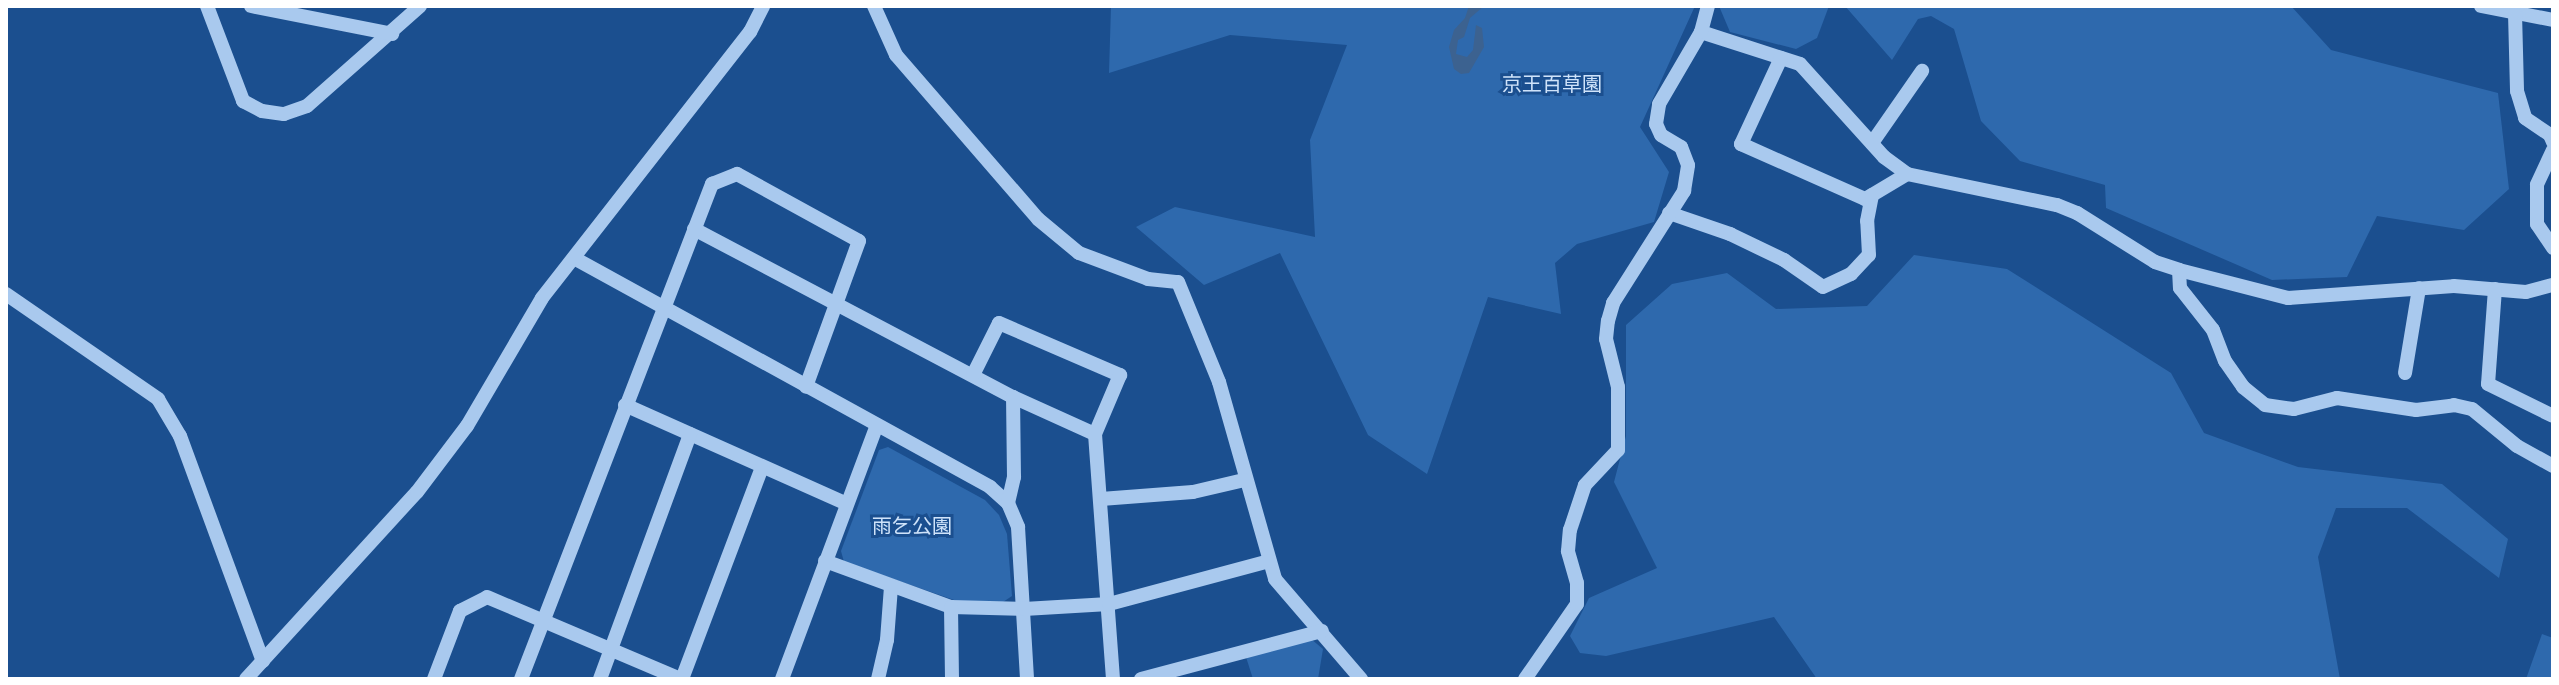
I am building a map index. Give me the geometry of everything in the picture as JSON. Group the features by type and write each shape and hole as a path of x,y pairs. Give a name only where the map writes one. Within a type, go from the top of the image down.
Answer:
{"street":[{"path":"207,6 243,101 262,111 284,114 307,106 392,34 420,6"},
{"path":"251,6 392,34"},
{"path":"246,679 417,492 467,426 542,298 750,32 763,6"},
{"path":"874,6 896,55 1038,219 1079,253 1148,279 1178,282 1219,382 1244,480 1275,579 1361,679"},
{"path":"1525,679 1577,604 1577,583 1568,551 1570,530 1585,485 1618,450 1618,387 1606,339 1608,321 1613,303 1684,191 1688,165 1681,147 1661,135 1656,124 1659,104 1701,32 1708,6"},
{"path":"2481,6 2553,20"},
{"path":"2515,13 2517,91 2525,118 2550,135 2553,142"},
{"path":"1701,32 1800,64 1872,143 1907,174 2057,205 2077,213 2155,262 2179,270 2288,298 2419,288 2526,292 2553,285"},
{"path":"1781,58 1741,144 1865,199 1907,174"},
{"path":"1872,143 1922,71"},
{"path":"2553,150 2537,185 2537,224 2553,248"},
{"path":"521,679 712,184 737,174 859,241 806,387"},
{"path":"1669,213 1730,234 1784,260 1823,287 1851,274 1869,255 1867,221 1872,195"},
{"path":"694,229 1013,397 1095,434"},
{"path":"574,258 990,487 1008,503 1018,527 1027,679"},
{"path":"2179,270 2180,288 2213,330 2225,361 2243,387 2265,405 2294,409 2337,398 2416,410 2454,405 2472,409 2517,446 2553,466"},
{"path":"2405,373 2419,288"},
{"path":"2495,289 2488,384 2553,416"},
{"path":"6,294 122,371 158,399 180,436 263,661"},
{"path":"973,375 999,323 1120,375 1095,434 1113,679"},
{"path":"1008,503 1014,477 1013,397"},
{"path":"625,405 845,503"},
{"path":"782,679 845,503 877,425"},
{"path":"600,679 690,434"},
{"path":"434,679 460,611 487,597 610,652 681,679 762,467"},
{"path":"1101,499 1193,492 1244,480"},
{"path":"825,561 951,607 1024,609 1109,604 1269,561"},
{"path":"878,679 887,640 891,587"},
{"path":"951,607 952,679"},
{"path":"1141,679 1322,631"}],"green space":[{"name":"京王百草園","path":"1111,6 1695,6 1640,127 1669,172 1654,222 1577,244 1555,263 1561,314 1488,297 1427,474 1368,435 1280,253 1204,285 1136,227 1175,207 1315,237 1310,140 1347,45 1230,35 1109,73"},
{"path":"1719,6 1829,6 1817,38 1796,49 1730,32"},
{"path":"1845,6 2291,6 2331,50 2498,93 2509,189 2464,230 2377,216 2347,277 2272,280 2106,208 2105,185 2020,161 1981,121 1954,29 1931,16 1918,19 1892,60"},
{"path":"1914,255 2007,269 2171,373 2204,433 2298,467 2442,484 2508,539 2499,578 2407,508 2336,508 2318,557 2340,679 1817,679 1774,617 1606,656 1580,653 1570,636 1589,598 1657,568 1614,482 1626,436 1626,325 1672,284 1727,273 1776,309 1867,306"},
{"name":"雨乞公園","path":"888,447 985,500 999,515 1007,534 1012,596 1003,602 957,601 844,562 841,551 879,450"},
{"path":"2542,634 2553,638 2553,679 2526,679"},
{"path":"1311,639 1323,649 1318,679 1253,679 1246,657"}],"shaded area":[{"path":"1469,6 1484,6 1470,18 1464,37 1458,40 1456,54 1467,57 1473,50 1476,25 1482,28 1484,47 1469,73 1461,74 1454,69 1449,47 1454,30 1465,18"}]}
